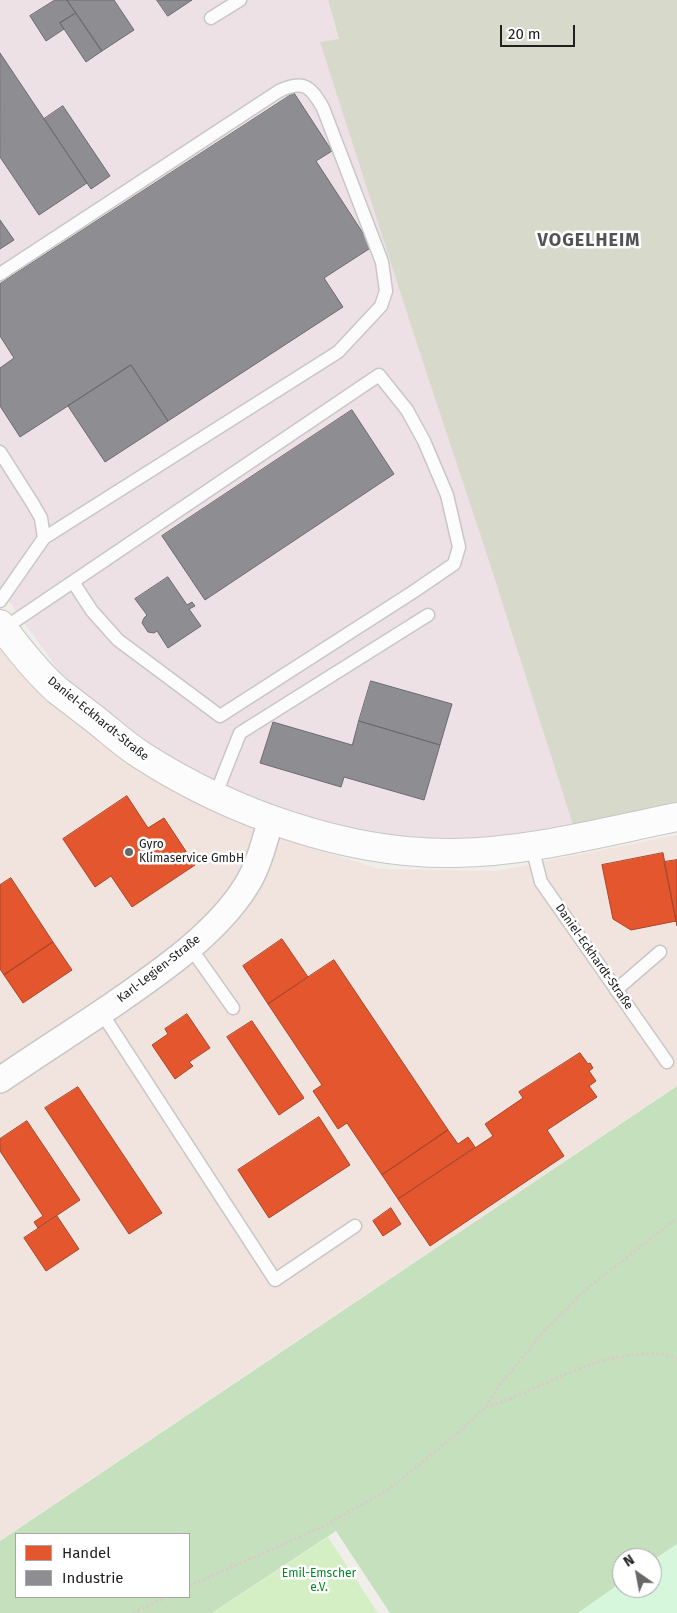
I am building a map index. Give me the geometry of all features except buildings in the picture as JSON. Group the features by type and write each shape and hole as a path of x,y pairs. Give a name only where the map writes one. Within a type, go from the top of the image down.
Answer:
{"street":[{"name":"Daniel-Eckhardt-Straße","path":"2,627 28,660 56,688 131,748 170,773 215,796 270,819 320,835 372,847 412,852 452,853 532,846 677,817"},
{"name":"Karl-Legien-Straße","path":"0,1080 148,981 190,947 222,917 247,886 261,852 270,819"}],"lane":[{"path":"211,18 240,0"},
{"path":"0,274 292,84 304,85 314,92 323,108 382,262 386,291 381,306 338,352 44,538 0,601"},
{"path":"2,627 73,582 379,375 407,410 424,441 448,495 459,547 454,564 220,716 118,640 92,611 73,582"},
{"path":"0,452 41,518 44,538"},
{"path":"215,796 240,733 428,615"},
{"name":"Daniel-Eckhardt-Straße","path":"532,846 541,882 667,1062"},
{"path":"190,947 233,1008"},
{"path":"616,990 660,952"},
{"path":"101,1012 275,1280 355,1226"}],"path":[{"path":"190,1586 324,1526 389,1488 486,1408 498,1387 544,1331 576,1299 624,1258 677,1218"},
{"path":"486,1408 508,1401 566,1374 602,1360 633,1354 662,1354 677,1359"},
{"path":"132,1613 164,1598"}],"shaded area":[{"path":"0,0 328,0 339,40 321,42 573,825 534,836 417,842 279,815 159,755 64,678 0,589"},
{"path":"328,0 677,0 677,805 573,825 320,42 339,39"},
{"path":"0,648 9,660 53,701 149,774 261,832 379,869 497,871 677,835 677,1085 0,1540"}],"green space":[{"path":"677,1086 677,1544 662,1554 662,1548 612,1548 612,1589 578,1613 390,1613 336,1531 212,1613 0,1613 0,1541"},
{"name":"Emil-Emscher e.V.","path":"328,1537 378,1613 213,1613"},
{"path":"677,1544 677,1613 578,1613 612,1589 612,1598 662,1598 662,1554"}],"place":[{"name":"Gyro Klimaservice GmbH","path":"129,852"}],"district":[{"name":"VOGELHEIM","path":"589,241"}]}
